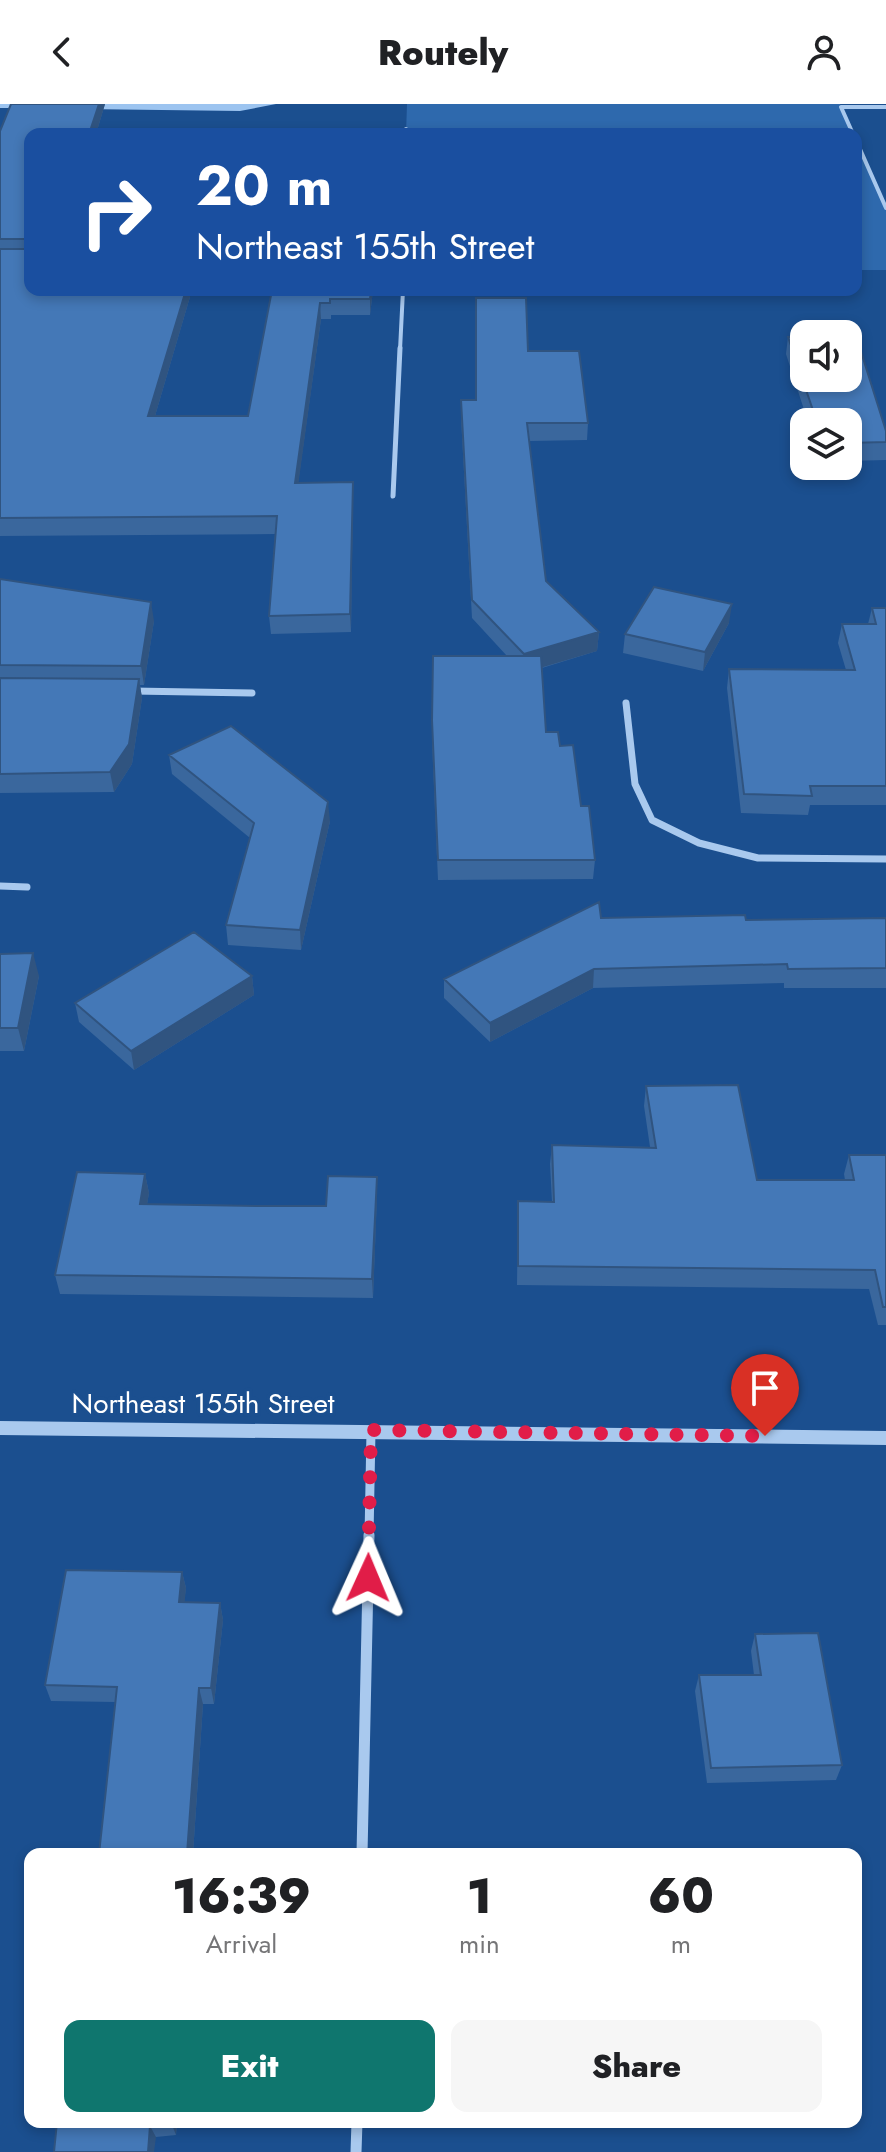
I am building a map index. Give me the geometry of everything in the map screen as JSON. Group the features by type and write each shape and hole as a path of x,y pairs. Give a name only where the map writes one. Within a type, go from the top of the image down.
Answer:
{"street":[{"path":"850,128 841,107 886,107"},
{"path":"862,154 886,208"},
{"path":"393,496 403,296"},
{"path":"126,691 252,693"},
{"path":"626,703 635,784 652,820 699,843 758,858 886,859"},
{"path":"0,886 27,887"},
{"name":"Northeast 155th Street","path":"0,1428 886,1438"},
{"path":"362,1848 371,1430"},
{"path":"356,2152 357,2128"}],"shaded area":[{"path":"407,104 840,104 850,128 406,128"},
{"path":"862,154 886,208 886,270 862,270"}],"building":[{"path":"11,104 99,104 91,128 24,128 24,239 0,239 0,131"},
{"path":"0,249 24,249 24,296 184,296 148,416 248,416 271,296 370,296 370,299 330,299 330,303 320,303 295,483 353,482 350,614 269,616 277,516 0,518"},
{"path":"476,298 526,298 528,351 579,351 588,423 527,423 546,581 599,632 524,654 472,600 461,400 476,400"},
{"path":"862,355 886,431 886,442 862,443 862,408 812,408 807,392 862,392"},
{"path":"0,579 151,602 141,666 0,665"},
{"path":"654,587 732,604 705,652 625,634"},
{"path":"872,608 886,608 886,786 810,786 812,796 744,794 729,669 855,670 842,624 876,624"},
{"path":"433,656 541,656 546,732 558,732 560,746 573,745 581,806 589,806 595,860 438,860 432,720"},
{"path":"0,678 139,679 129,744 110,772 0,774"},
{"path":"231,726 328,802 300,930 226,925 254,823 169,755"},
{"path":"599,902 601,918 745,915 746,920 886,918 886,968 788,969 787,964 594,969 490,1023 444,979"},
{"path":"194,932 252,976 131,1051 75,1003"},
{"path":"33,953 18,1028 0,1028 0,954"},
{"path":"738,1085 757,1180 854,1180 849,1155 886,1155 886,1307 883,1307 875,1270 518,1266 518,1201 554,1202 552,1145 656,1148 646,1086"},
{"path":"77,1172 145,1174 140,1204 257,1206 326,1206 328,1176 377,1177 372,1279 55,1275"},
{"path":"66,1570 182,1572 179,1602 220,1603 211,1688 199,1688 187,1848 100,1848 117,1687 45,1685"},
{"path":"818,1633 842,1765 711,1768 699,1675 761,1675 755,1634"},
{"path":"56,2128 150,2128 148,2152 54,2152"}],"waterway":[{"path":"83,106 240,108 272,104"},
{"path":"0,105 33,105"}],"route":[{"path":"368,1578 371,1430 765,1436"}]}
